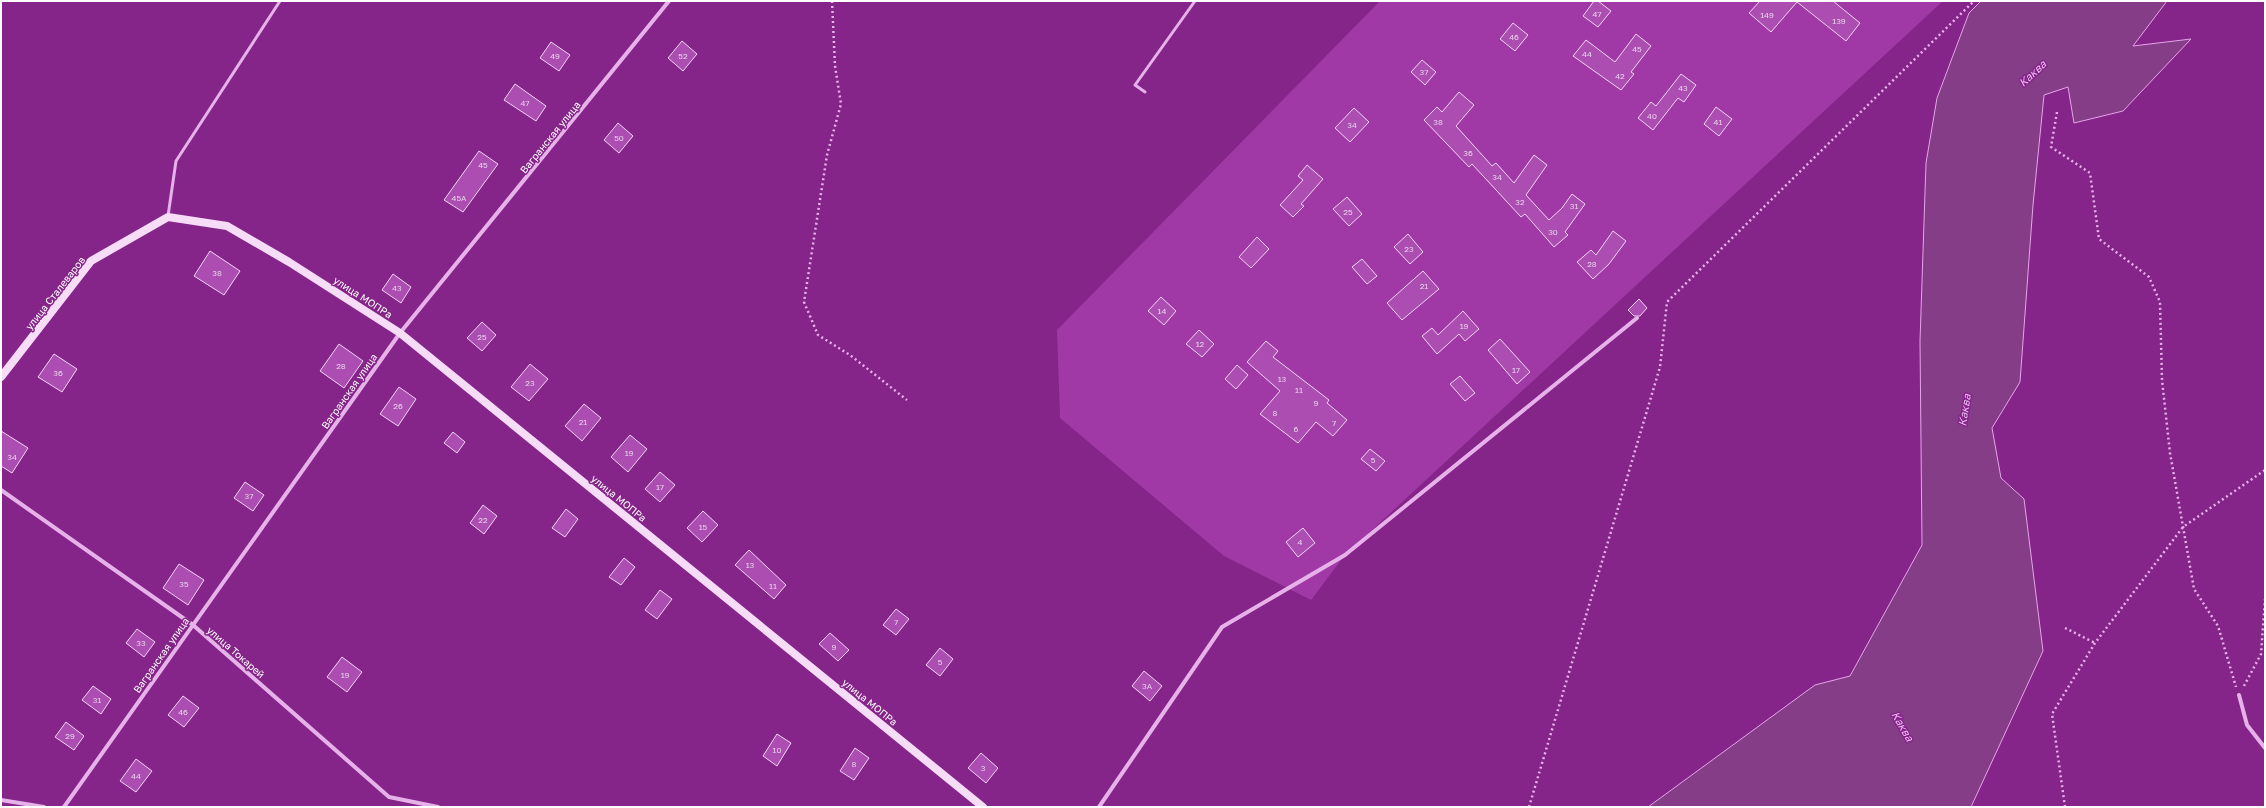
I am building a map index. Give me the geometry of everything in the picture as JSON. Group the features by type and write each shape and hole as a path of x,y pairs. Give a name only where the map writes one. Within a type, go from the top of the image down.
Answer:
{"main road":[{"name":"улица МОПРа","path":"168,217 227,226 289,262 400,333 983,807"},
{"name":"улица Сталеваров","path":"1,377 91,261 168,217"}],"street":[{"name":"Вагранская улица","path":"64,807 400,333 669,1"},
{"path":"1099,807 1222,627 1345,555 1637,318"},
{"name":"улица Токарей","path":"1,490 193,625 389,797 438,807"},
{"path":"2239,695 2248,725 2265,748"},
{"path":"1,800 44,807"}],"lane":[{"path":"168,217 176,161 280,1"},
{"path":"1144,92 1135,85 1195,1"}],"path":[{"path":"832,1 835,66 841,104 827,155 804,302 818,335 850,354 907,400"},
{"path":"1529,807 1660,367 1667,302 1974,1"},
{"path":"2057,112 2051,147 2090,173 2099,240 2149,277 2160,302 2162,380 2170,453 2194,589 2218,626 2239,695"},
{"path":"2065,807 2052,714 2095,643 2183,527 2265,470"},
{"path":"2239,695 2261,654 2265,599"},
{"path":"2065,628 2095,643"}],"shaded area":[{"path":"1380,1 1943,1 1345,555 1311,600 1224,556 1060,418 1057,330"}],"water":[{"name":"Каква","path":"1981,1 2167,1 2133,46 2191,39 2123,111 2074,123 2068,87 2044,95 2033,205 2020,382 1992,428 2001,478 2024,499 2043,651 1971,807 1648,807 1815,685 1850,676 1922,545 1920,341 1926,163 1937,98 1969,13"}],"building":[{"path":"1594,1 1598,1 1611,11 1598,27 1583,16"},
{"path":"1760,1 1833,1 1860,23 1846,41 1797,2 1771,32 1749,13"},
{"path":"1513,23 1528,35 1515,51 1500,39"},
{"path":"1636,34 1651,46 1631,72 1634,74 1621,90 1573,56 1586,40 1615,62"},
{"path":"682,41 697,54 683,71 668,58"},
{"path":"551,42 570,55 559,71 540,58"},
{"path":"1422,60 1436,72 1425,85 1411,72"},
{"path":"1681,74 1696,85 1684,102 1678,98 1653,130 1638,118 1651,102 1656,106"},
{"path":"515,84 546,106 536,121 504,100"},
{"path":"1459,92 1474,105 1456,126 1492,166 1496,163 1514,183 1534,155 1547,165 1526,195 1549,220 1562,208 1572,194 1585,204 1565,232 1568,235 1554,247 1525,214 1521,217 1472,164 1469,167 1424,120 1437,107 1442,112"},
{"path":"1716,107 1732,119 1719,136 1704,124"},
{"path":"1354,108 1369,122 1350,142 1335,128"},
{"path":"618,123 633,136 619,153 604,140"},
{"path":"479,151 498,164 463,212 444,200"},
{"path":"1307,165 1323,179 1301,204 1304,206 1293,217 1280,205 1303,180 1298,176"},
{"path":"1347,197 1362,214 1349,226 1333,209"},
{"path":"1613,231 1626,241 1609,264 1593,279 1577,262 1591,250 1596,255"},
{"path":"1408,234 1423,252 1410,264 1394,247"},
{"path":"1257,237 1269,249 1251,268 1239,257"},
{"path":"210,251 240,271 224,295 194,276"},
{"path":"1362,259 1377,276 1367,284 1352,267"},
{"path":"1423,271 1439,289 1402,320 1387,303"},
{"path":"393,274 411,287 401,303 382,290"},
{"path":"1161,297 1176,311 1164,325 1148,311"},
{"path":"1639,299 1647,308 1640,316 1634,316 1628,310"},
{"path":"1463,311 1479,329 1465,341 1459,334 1437,354 1422,336 1432,328 1438,335"},
{"path":"482,322 496,335 482,351 467,338"},
{"path":"1199,330 1214,344 1202,357 1186,344"},
{"path":"1500,339 1530,372 1517,384 1488,350"},
{"path":"1266,341 1278,351 1273,357 1329,400 1327,403 1347,420 1333,436 1316,422 1298,443 1260,414 1280,391 1247,362"},
{"path":"339,344 363,361 344,388 320,371"},
{"path":"54,354 77,369 62,392 38,377"},
{"path":"530,364 548,379 529,401 511,387"},
{"path":"1237,365 1248,375 1236,389 1225,379"},
{"path":"1460,376 1475,393 1465,401 1450,384"},
{"path":"399,387 416,399 398,426 380,414"},
{"path":"584,404 601,418 582,441 565,426"},
{"path":"1,431 28,448 12,473 1,466"},
{"path":"453,432 465,442 457,453 444,443"},
{"path":"630,435 647,449 628,472 611,457"},
{"path":"1370,449 1385,461 1376,471 1361,459"},
{"path":"660,472 675,485 660,502 645,489"},
{"path":"245,482 264,495 253,511 234,498"},
{"path":"483,505 497,516 484,534 470,523"},
{"path":"566,509 578,519 565,537 552,528"},
{"path":"703,511 718,525 702,542 687,528"},
{"path":"1303,528 1315,543 1298,557 1286,542"},
{"path":"749,550 786,585 774,599 735,565"},
{"path":"624,558 635,567 621,585 609,577"},
{"path":"179,564 204,580 188,605 163,588"},
{"path":"660,590 672,599 657,619 645,610"},
{"path":"896,609 909,619 896,635 883,625"},
{"path":"137,629 155,642 144,657 126,643"},
{"path":"830,633 849,650 838,661 819,644"},
{"path":"940,648 953,659 940,676 926,665"},
{"path":"342,657 362,672 347,692 327,677"},
{"path":"1144,671 1162,686 1150,701 1132,686"},
{"path":"93,686 111,699 101,714 82,700"},
{"path":"183,696 199,708 184,727 168,715"},
{"path":"66,722 84,736 74,750 55,737"},
{"path":"777,734 791,743 777,766 763,756"},
{"path":"855,748 869,758 854,780 840,771"},
{"path":"981,753 998,768 986,783 968,768"},
{"path":"136,759 152,771 136,792 120,781"}]}
